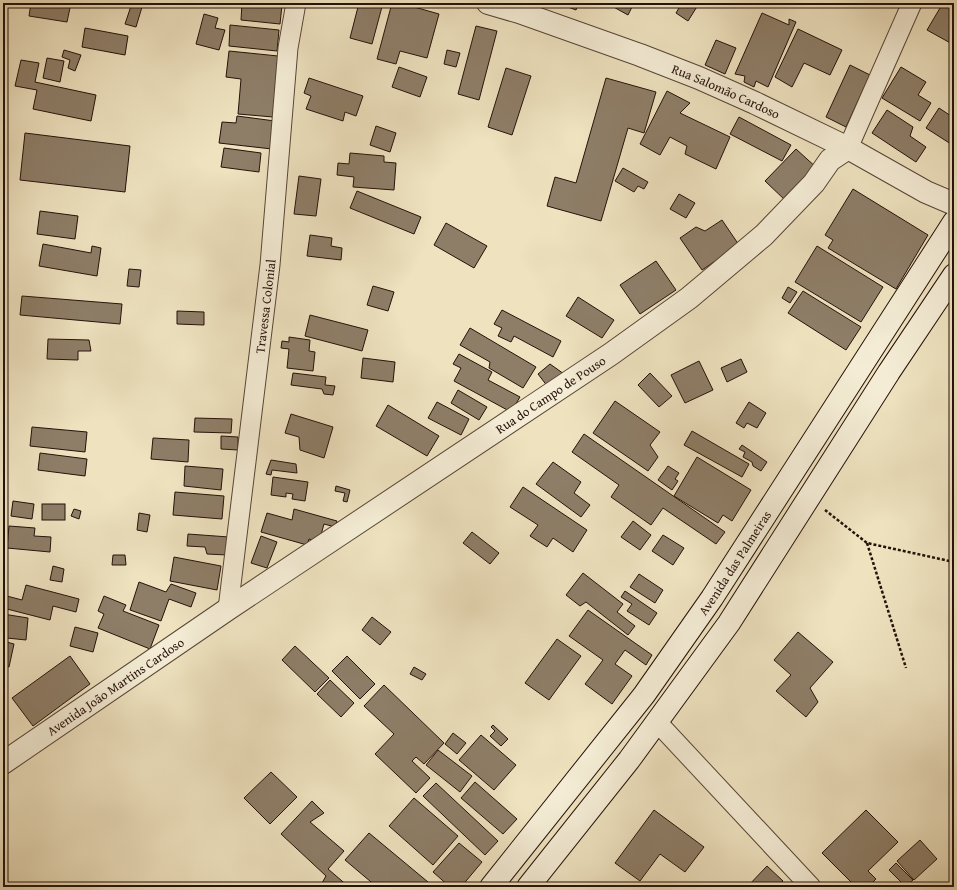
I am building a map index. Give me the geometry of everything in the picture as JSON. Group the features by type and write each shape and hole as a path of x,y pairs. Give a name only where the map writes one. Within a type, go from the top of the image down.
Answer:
{"street":[{"name":"Travessa Colonial","path":"228,609 270,265 288,48 296,3"},
{"name":"Rua Salomão Cardoso","path":"488,3 520,7 699,78 848,148 926,192 954,204"},
{"path":"848,148 912,3"},
{"name":"Rua do Campo de Pouso","path":"228,609 611,354 689,298 764,235 814,182 830,160 848,148"},
{"name":"Avenida das Palmeiras","path":"492,887 644,695 708,605 954,222"},
{"path":"528,887 629,760 729,623 889,372 954,275"},
{"name":"Avenida João Martins Cardoso","path":"3,764 228,609"},
{"path":"657,722 811,887"}],"path":[{"path":"809,498 867,543 954,562"},
{"path":"867,543 906,668"}],"building":[{"path":"31,3 71,3 67,22 29,16"},
{"path":"132,3 142,7 136,27 125,24"},
{"path":"242,3 282,5 280,24 241,20"},
{"path":"359,3 383,3 372,44 350,38"},
{"path":"392,3 400,3 439,14 427,58 400,51 396,64 377,59"},
{"path":"548,3 579,3 576,10 560,4 559,7"},
{"path":"611,3 634,3 628,15 610,5"},
{"path":"682,3 694,3 698,5 688,21 676,13"},
{"path":"943,3 954,3 954,45 927,30"},
{"path":"762,13 789,25 789,19 796,22 768,87 756,81 754,87 744,82 745,76 735,74"},
{"path":"204,14 218,18 215,28 225,30 219,50 196,44"},
{"path":"230,25 279,30 277,51 229,46"},
{"path":"476,26 497,31 479,100 458,94"},
{"path":"85,28 128,36 125,55 82,47"},
{"path":"798,29 842,50 830,75 804,63 792,87 775,77"},
{"path":"716,40 736,48 725,74 705,65"},
{"path":"64,50 81,55 75,71 68,68 70,60 62,57"},
{"path":"447,50 460,53 456,67 444,64"},
{"path":"229,51 278,56 273,117 238,114 241,79 226,77"},
{"path":"47,58 64,61 60,82 43,78"},
{"path":"21,60 39,63 35,82 96,95 91,121 33,109 37,90 15,86"},
{"path":"850,65 870,75 846,127 826,117"},
{"path":"399,67 427,77 420,97 392,87"},
{"path":"901,67 926,82 918,95 931,103 920,121 882,98"},
{"path":"506,68 531,76 512,135 488,127"},
{"path":"309,78 363,96 356,116 345,112 343,121 306,109 311,96 304,93"},
{"path":"606,78 656,92 644,133 628,128 601,221 547,206 555,177 576,183"},
{"path":"667,91 690,103 680,113 730,137 716,169 685,154 687,146 670,137 660,155 640,144"},
{"path":"939,108 954,118 954,146 926,128"},
{"path":"887,110 913,127 910,136 926,147 916,162 872,133"},
{"path":"237,116 275,121 272,149 219,143 222,122 236,123"},
{"path":"739,117 791,145 782,161 730,134"},
{"path":"376,126 396,133 390,152 370,145"},
{"path":"25,133 130,146 125,192 20,180"},
{"path":"224,148 261,153 259,172 221,167"},
{"path":"796,149 818,169 786,201 765,181"},
{"path":"350,153 384,156 384,162 396,163 394,190 353,187 354,177 337,175 338,163 349,164"},
{"path":"623,168 648,182 644,189 638,186 634,192 615,181"},
{"path":"299,176 321,179 316,216 294,214"},
{"path":"853,189 928,235 896,289 828,248 833,240 825,235"},
{"path":"357,191 421,217 414,234 350,208"},
{"path":"679,194 695,203 686,218 670,209"},
{"path":"40,211 78,216 75,239 37,234"},
{"path":"722,220 739,245 702,270 680,238 696,227 705,231"},
{"path":"446,223 487,246 474,268 434,245"},
{"path":"310,235 332,238 331,246 342,248 341,260 307,256"},
{"path":"43,244 91,253 92,246 101,248 97,276 39,266"},
{"path":"817,246 883,287 861,322 795,282"},
{"path":"656,261 676,290 640,314 620,285"},
{"path":"129,269 141,270 139,287 127,286"},
{"path":"373,286 394,292 388,311 367,305"},
{"path":"788,287 797,292 790,303 782,298"},
{"path":"803,291 861,327 846,350 788,313"},
{"path":"22,296 122,304 120,324 20,315"},
{"path":"578,297 614,320 602,338 566,316"},
{"path":"502,310 561,341 553,357 514,336 511,342 498,336 502,328 494,324"},
{"path":"177,311 204,312 204,325 177,324"},
{"path":"310,315 368,330 362,351 305,336"},
{"path":"470,328 536,367 523,388 489,368 490,362 460,345"},
{"path":"289,337 310,340 309,351 315,352 313,371 287,368 289,349 281,348 282,341 289,342"},
{"path":"48,339 89,340 91,351 78,351 78,360 47,359"},
{"path":"459,354 492,372 488,380 520,397 511,412 454,381 461,368 453,364"},
{"path":"363,358 395,362 393,382 361,378"},
{"path":"741,359 747,372 727,382 721,368"},
{"path":"699,361 713,390 685,403 671,375"},
{"path":"550,364 564,374 548,387 538,374"},
{"path":"293,373 326,377 325,385 335,386 333,395 324,394 322,389 291,385"},
{"path":"650,373 672,396 659,407 638,385"},
{"path":"458,390 487,407 479,420 451,403"},
{"path":"615,401 660,432 650,445 658,457 648,471 593,433"},
{"path":"437,402 469,419 461,435 428,418"},
{"path":"749,402 766,413 757,428 747,423 744,428 736,423"},
{"path":"388,405 439,436 427,456 376,426"},
{"path":"291,414 333,427 324,458 300,450 299,437 285,433"},
{"path":"195,418 232,419 231,433 194,432"},
{"path":"32,427 87,432 85,452 30,446"},
{"path":"692,431 749,464 742,477 684,445"},
{"path":"584,434 725,532 716,544 663,508 651,525 611,497 619,485 572,452"},
{"path":"221,436 238,437 238,450 221,449"},
{"path":"153,438 189,440 188,462 151,459"},
{"path":"742,445 767,462 761,471 753,466 752,462 743,457 745,452 739,449"},
{"path":"40,453 87,459 85,476 38,470"},
{"path":"697,457 751,490 732,521 723,515 718,523 674,496"},
{"path":"271,460 296,464 297,473 272,470 271,475 266,474"},
{"path":"553,462 581,482 574,493 590,505 581,517 536,484"},
{"path":"185,466 223,469 221,490 184,486"},
{"path":"668,466 679,473 675,479 678,481 672,490 658,480"},
{"path":"273,477 308,482 305,501 292,499 293,494 286,493 286,497 271,495"},
{"path":"336,486 350,490 347,502 343,501 345,493 335,491"},
{"path":"523,487 587,530 573,552 553,538 547,547 530,536 538,525 510,507"},
{"path":"175,492 224,496 222,519 173,515"},
{"path":"13,501 34,504 32,519 11,516"},
{"path":"42,504 65,504 65,520 42,520"},
{"path":"74,509 81,511 79,519 71,516"},
{"path":"294,509 337,521 335,527 324,524 319,542 309,539 307,545 261,532 267,513 292,520"},
{"path":"139,513 150,515 147,532 137,530"},
{"path":"633,521 651,535 640,550 621,537"},
{"path":"9,526 35,528 34,536 51,537 50,552 7,548"},
{"path":"472,532 499,553 490,564 463,543"},
{"path":"188,534 229,537 227,555 207,554 205,547 187,546"},
{"path":"663,535 684,548 673,565 652,551"},
{"path":"261,536 277,542 267,568 251,563"},
{"path":"113,555 125,555 126,565 112,565"},
{"path":"174,557 221,566 217,590 170,581"},
{"path":"53,566 64,569 62,582 50,580"},
{"path":"583,573 623,604 617,612 635,626 628,635 586,602 580,606 566,595"},
{"path":"639,574 663,590 655,603 630,587"},
{"path":"139,582 166,592 171,584 196,593 191,607 169,599 161,621 130,610"},
{"path":"26,585 79,599 76,612 53,606 50,620 3,608 3,595 22,600"},
{"path":"625,591 657,613 649,625 627,611 632,604 621,597"},
{"path":"104,596 126,605 123,611 159,625 150,649 98,628 104,614 98,611"},
{"path":"588,610 652,655 646,665 625,650 615,664 632,676 612,704 585,684 603,660 569,636"},
{"path":"3,614 28,618 26,640 7,638 7,635 3,635"},
{"path":"372,617 391,632 380,645 362,630"},
{"path":"75,627 98,633 93,652 70,646"},
{"path":"798,632 833,662 810,688 818,702 806,717 776,691 791,675 774,660"},
{"path":"557,639 581,656 549,700 525,683"},
{"path":"3,641 14,644 9,667 3,666"},
{"path":"295,646 329,678 315,692 282,660"},
{"path":"70,656 90,684 33,726 12,698"},
{"path":"347,656 375,684 360,699 332,671"},
{"path":"414,667 426,674 422,680 410,674"},
{"path":"330,680 354,703 341,717 317,694"},
{"path":"384,685 444,743 424,764 416,757 412,761 430,778 416,793 375,754 394,734 364,706"},
{"path":"493,725 508,739 501,746 490,736 495,731 491,727"},
{"path":"453,733 466,743 457,754 445,744"},
{"path":"3,735 8,746 3,750"},
{"path":"481,735 516,765 494,790 459,760"},
{"path":"438,750 472,776 460,792 426,765"},
{"path":"271,772 297,797 270,824 244,798"},
{"path":"475,782 517,819 503,834 461,798"},
{"path":"436,783 498,841 485,855 423,796"},
{"path":"414,798 458,836 433,865 389,826"},
{"path":"312,801 324,813 310,822 344,851 328,869 349,887 327,887 322,883 326,876 281,834"},
{"path":"654,810 704,847 685,872 660,854 640,881 615,863"},
{"path":"866,810 898,842 868,871 876,879 868,887 856,887 822,853"},
{"path":"369,833 434,887 377,887 345,860"},
{"path":"920,840 937,859 914,880 897,861"},
{"path":"459,843 482,862 461,887 450,887 433,872"},
{"path":"896,863 913,880 906,887 889,870"},
{"path":"767,866 783,881 777,887 747,887"}]}
